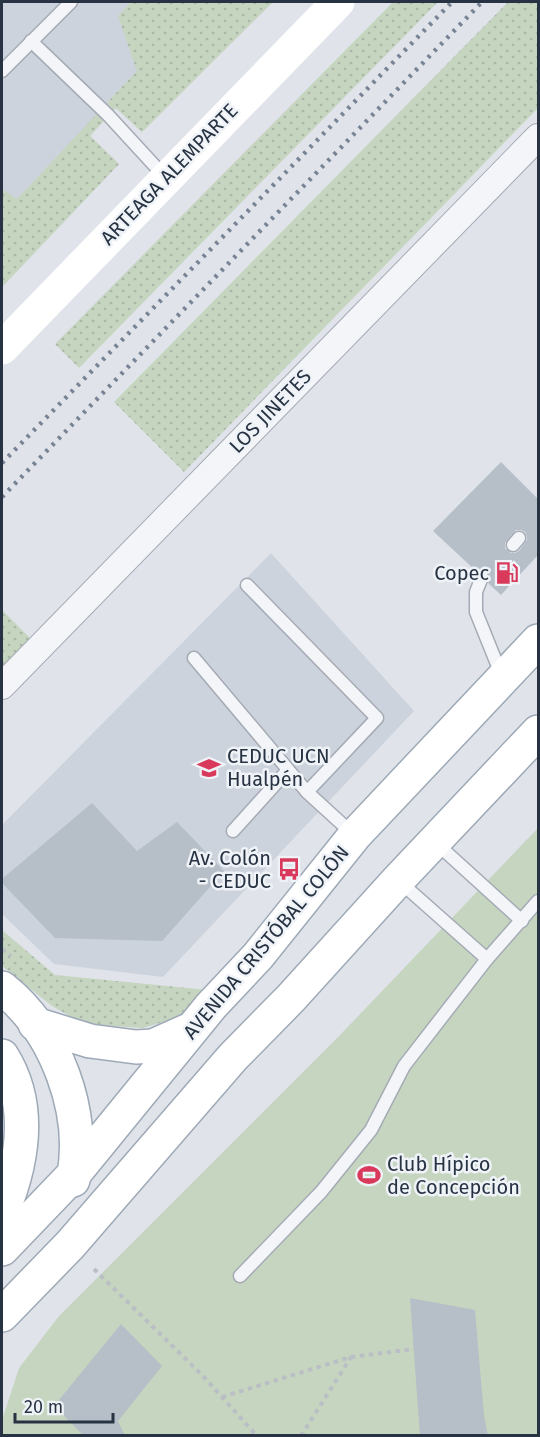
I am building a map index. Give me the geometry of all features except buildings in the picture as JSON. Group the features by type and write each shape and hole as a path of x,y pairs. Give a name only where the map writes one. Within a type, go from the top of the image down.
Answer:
{"main road":[{"name":"ARTEAGA ALEMPARTE","path":"2,348 338,2"},
{"name":"AVENIDA CRISTÓBAL COLÓN","path":"2,1249 74,1174 191,1029 258,956 355,835 538,641"},
{"path":"2,1315 70,1245 233,1058 538,732"},
{"path":"2,988 21,1007 51,1047 62,1072 75,1126 74,1174 64,1216 40,1274"},
{"path":"35,1024 90,1041 136,1047 153,1046 191,1029"},
{"path":"2,1056 19,1099 22,1121 22,1144 17,1168 2,1213"}],"street":[{"name":"LOS JINETES","path":"2,686 538,137"}],"lane":[{"path":"2,71 71,2"},
{"path":"31,41 108,115 165,178"},
{"path":"482,577 476,592 476,612 503,679"},
{"path":"247,585 377,718 307,792"},
{"path":"194,658 307,792 355,835"},
{"path":"233,831 288,770"},
{"path":"434,842 522,921"},
{"path":"398,880 486,959"},
{"path":"240,1276 321,1192 371,1130 404,1066 486,959 538,901"}],"path":[{"path":"70,1245 203,1376 257,1436"},
{"path":"222,1397 351,1357 414,1349"},
{"path":"301,1436 351,1357"}],"shaded area":[{"path":"2,2 273,2 142,132 116,108 108,115 90,136 119,164 2,287"},
{"name":"CEDUC UCN Hualpén","path":"271,553 414,711 163,977 54,964 2,914 2,825"}],"green space":[{"path":"131,2 273,2 142,132 116,108 90,136 119,164 2,287 2,189 17,199 137,71 118,16"},
{"path":"393,2 438,2 79,368 55,344"},
{"path":"508,2 538,2 538,108 184,472 114,402"},
{"path":"2,610 30,638 2,667"},
{"name":"Club Hípico de Concepción","path":"538,828 538,1435 2,1436 2,1420 19,1368 59,1316 341,1034"},
{"path":"2,930 55,975 218,991 190,1014 143,1028 84,1024 52,1006 2,966"}],"railway":[{"path":"2,463 452,2"},
{"path":"2,497 482,2"}],"place":[{"name":"Copec","path":"507,573"},
{"name":"CEDUC UCN Hualpén","path":"209,768"},
{"name":"Av. Colón - CEDUC","path":"289,869"},
{"name":"Club Hípico de Concepción","path":"369,1175"}]}
